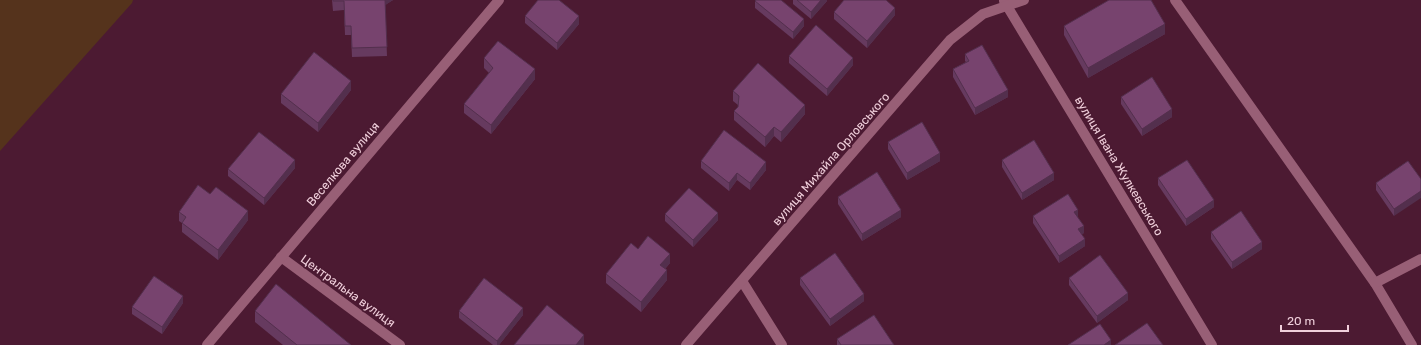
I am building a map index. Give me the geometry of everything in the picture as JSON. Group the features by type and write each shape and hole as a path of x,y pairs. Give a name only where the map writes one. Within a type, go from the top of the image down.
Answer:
{"street":[{"name":"Веселкова вулиця","path":"207,345 499,0"},
{"name":"вулиця Михайла Орловського","path":"686,345 950,40 983,14 1005,2 1024,0"},
{"path":"1175,0 1375,283 1412,345"},
{"name":"вулиця Івана Жулкевського","path":"1005,2 1212,345"},
{"name":"Центральна вулиця","path":"281,257 400,345"},
{"path":"1375,283 1421,259"},
{"path":"742,281 782,345"}],"shaded area":[{"path":"0,0 133,0 132,3 0,151"}],"building":[{"path":"333,0 385,0 387,47 352,48 351,26 345,26 344,1"},
{"path":"538,0 559,0 579,16 557,43 525,16"},
{"path":"781,0 804,19 793,32 755,1"},
{"path":"797,0 821,0 811,12"},
{"path":"844,0 886,0 895,8 867,41 834,12"},
{"path":"1109,0 1151,0 1165,24 1088,68 1064,26"},
{"path":"816,25 853,58 827,89 789,56"},
{"path":"498,41 535,69 491,125 464,104 493,68 484,58"},
{"path":"982,45 1008,90 975,108 953,69 969,61 965,54"},
{"path":"314,52 351,81 318,123 281,94"},
{"path":"758,63 805,105 781,132 774,127 765,137 734,111 738,107 739,96 733,91"},
{"path":"1152,77 1172,109 1142,129 1121,97"},
{"path":"922,122 940,153 907,173 888,142"},
{"path":"724,130 766,162 750,183 737,173 729,183 701,161"},
{"path":"259,132 295,160 264,198 228,169"},
{"path":"1034,140 1054,173 1022,193 1002,160"},
{"path":"1187,160 1214,200 1186,219 1158,178"},
{"path":"1408,161 1421,179 1421,191 1394,209 1376,183"},
{"path":"877,172 901,210 862,234 838,197"},
{"path":"198,185 210,194 216,187 248,211 218,250 182,223 186,217 179,212"},
{"path":"689,188 718,213 693,240 665,214"},
{"path":"1068,194 1078,210 1074,212 1084,226 1078,229 1085,239 1059,256 1033,216"},
{"path":"1241,211 1262,242 1232,262 1211,232"},
{"path":"648,236 670,254 660,265 667,270 641,302 606,274 631,243 638,249"},
{"path":"835,253 864,294 830,319 800,278"},
{"path":"1100,255 1128,293 1097,316 1069,278"},
{"path":"154,276 183,296 162,327 132,307"},
{"path":"484,278 523,308 497,341 459,311"},
{"path":"276,284 351,345 297,345 255,311"},
{"path":"547,305 584,335 576,345 514,345"},
{"path":"874,315 894,345 841,345 837,339"},
{"path":"1147,323 1163,345 1115,345"},
{"path":"1100,324 1111,340 1104,345 1068,345"}]}
